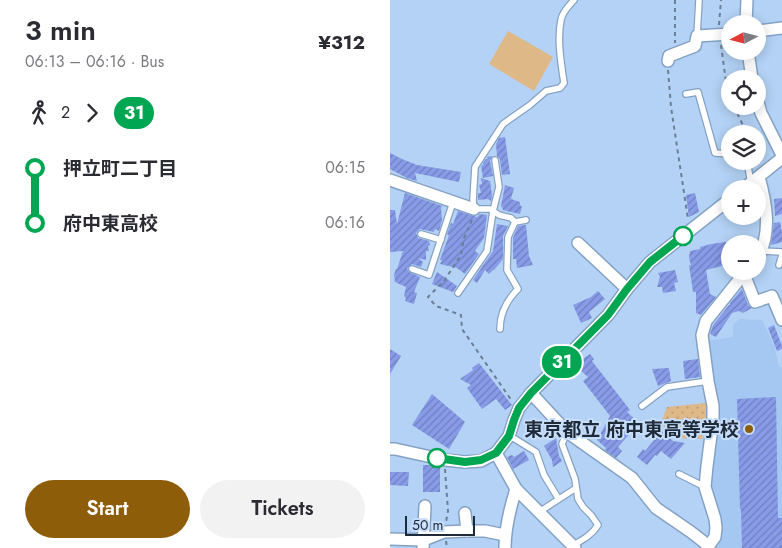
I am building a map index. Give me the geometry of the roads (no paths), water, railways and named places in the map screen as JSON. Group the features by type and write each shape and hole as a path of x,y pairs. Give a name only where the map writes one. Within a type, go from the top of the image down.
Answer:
{"street":[{"path":"746,15 747,0"},
{"path":"766,30 782,28"},
{"path":"672,57 695,46 697,36 721,34"},
{"path":"755,180 782,157 762,115"},
{"path":"390,180 474,209"},
{"path":"390,449 465,462 481,460 496,453 509,436 519,408 531,393 608,315 650,262 721,206"},
{"path":"765,235 766,210"},
{"path":"578,243 627,289"},
{"path":"531,393 567,432 632,478 656,508 692,532 708,547 715,537 716,528 705,486 713,420 702,335 706,322 739,280"},
{"path":"748,280 755,302 772,296 782,320"},
{"path":"496,453 516,488 573,547"},
{"path":"505,548 505,535 510,507 516,488"},
{"path":"424,544 426,506"},
{"path":"466,513 467,531"},
{"path":"390,539 424,544 444,532 485,531 505,535"}],"lane":[{"path":"515,222 511,218 499,215 490,209 474,209 476,166 503,124 546,91 560,88 564,83 559,49 561,19 566,9 574,0"},
{"path":"697,36 699,0"},
{"path":"686,94 698,92 715,153 721,153"},
{"path":"458,293 487,251 493,211 500,188 495,160"},
{"path":"412,269 429,275 453,201"},
{"path":"515,222 526,220"},
{"path":"500,329 500,320 504,307 518,289 507,270 508,237 515,222"},
{"path":"421,234 440,240"},
{"path":"766,254 782,254 779,265"},
{"path":"642,406 666,387 708,381"},
{"path":"567,432 562,444 575,479 578,499 598,524 594,531 573,547"},
{"path":"509,436 516,438 536,452 544,475 558,498"},
{"path":"679,474 705,486"},
{"path":"539,512 576,488"}],"place":[{"name":"東京都立 府中東高等学校","path":"749,429"}]}
